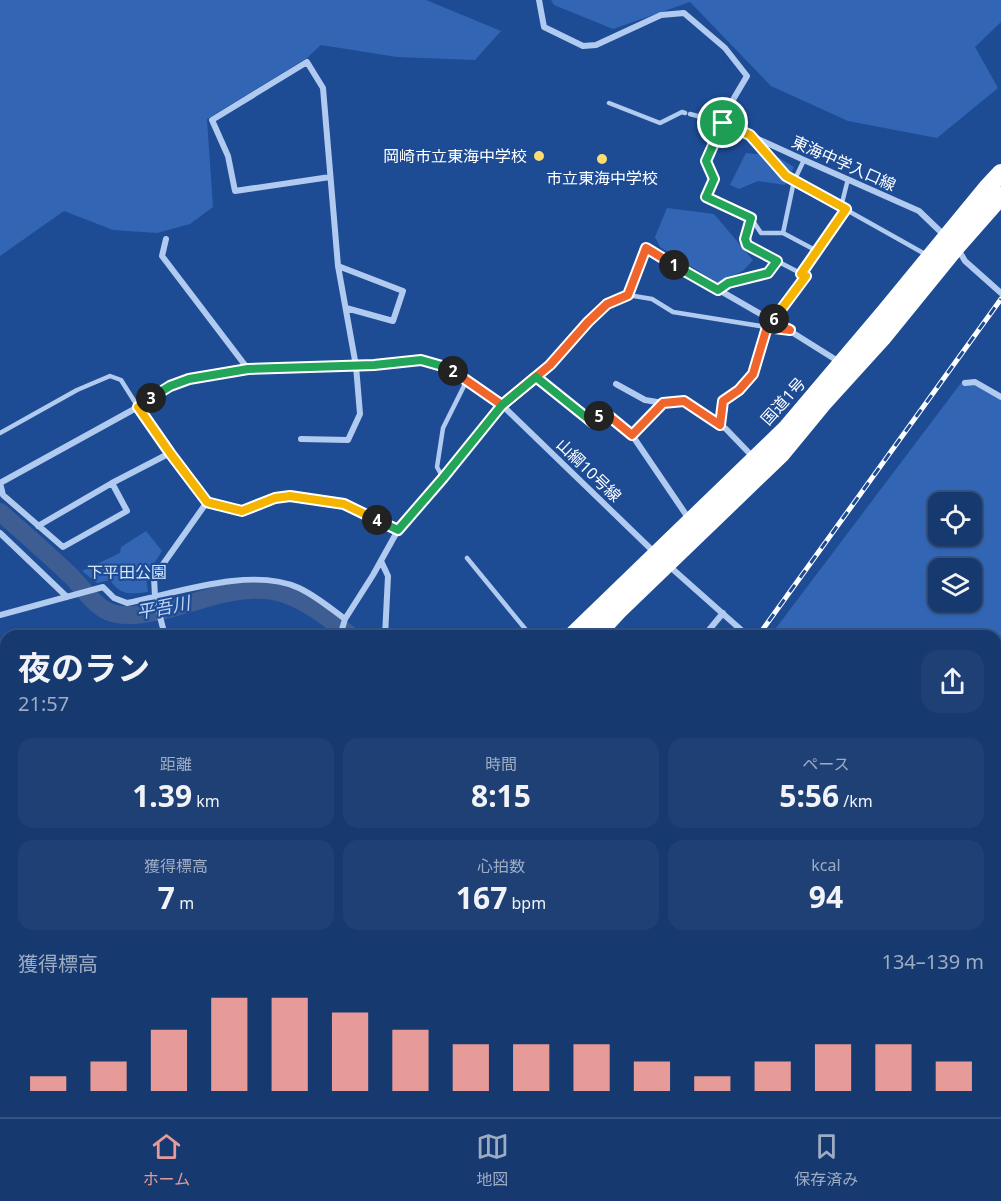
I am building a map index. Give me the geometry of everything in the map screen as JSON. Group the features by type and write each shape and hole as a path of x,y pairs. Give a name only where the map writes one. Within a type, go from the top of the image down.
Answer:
{"highway":[{"name":"国道1号","path":"579,630 781,454 823,403 882,338 952,242 987,188 1001,172"},
{"name":"国道1号","path":"600,630 662,560 691,522 786,429 930,257 952,242 1001,196"}],"street":[{"path":"539,0 544,27 583,46 596,45 661,15 684,13 725,48 747,76 723,123"},
{"path":"301,439 348,440 360,414 356,366 338,266 323,87 307,62 212,120 228,156 235,191 330,177"},
{"name":"東海中学入口線","path":"723,123 919,210 952,242 965,261 1001,293"},
{"path":"166,239 162,256 248,369"},
{"path":"342,630 345,619 398,530 502,405 550,365 607,304 628,295 646,248 790,330 842,363"},
{"path":"338,266 403,291 393,321 345,308"},
{"name":"山綱10号線","path":"356,366 421,360 449,368 467,380 502,405 662,560 741,630"},
{"path":"720,425 723,401 739,390 753,374 756,362"},
{"path":"112,483 126,511 63,548 3,495 0,483 138,407 170,386 189,379 248,369 356,366"},
{"path":"965,383 975,382 1001,397"},
{"path":"616,384 645,400 663,403 684,401 726,429 755,459"},
{"path":"632,435 663,403"},
{"path":"138,407 207,502 242,511 275,498 290,496 344,504 398,530"},
{"path":"592,422 604,412 632,435 691,522"},
{"path":"38,526 112,483 170,453"},
{"path":"164,630 155,597 154,577 207,502"},
{"path":"0,533 67,597"},
{"path":"381,561 388,576 385,630"},
{"path":"0,615 103,588 114,598 127,603 245,579 267,580 298,588 311,594 345,619"},
{"path":"709,630 723,613"}],"lane":[{"path":"609,103 660,123 682,112 723,123 706,161 714,179 706,197 751,218 761,233 783,233 816,251"},
{"path":"750,135 786,176 930,257"},
{"path":"783,233 794,181 804,160"},
{"path":"801,274 843,208 848,180"},
{"path":"751,218 745,239 747,245 806,276 773,322"},
{"path":"718,290 728,283 768,273 777,261"},
{"path":"628,295 652,299 673,312 790,330"},
{"path":"756,362 767,327"},
{"path":"0,433 77,390 110,376 121,380 138,407"},
{"path":"536,377 592,422"},
{"path":"443,478 437,467 443,428 467,380"},
{"path":"467,558 526,630"}],"green space":[{"path":"0,0 426,0 501,31 475,60 397,57 321,45 307,58 207,119 213,207 190,224 157,233 113,230 64,211 0,256"},
{"path":"551,0 1001,0 1001,22 975,47 998,88 937,138 848,121 771,86 690,2 613,29 554,5"},
{"path":"746,153 776,156 794,167 785,185 758,181 739,189 730,185"},
{"path":"667,208 714,214 753,260 744,270 719,284 660,247 655,237"},
{"path":"964,379 1001,397 1001,630 775,630"},
{"name":"下平田公園","path":"146,531 162,551 146,576 148,592 126,593 118,589 110,580 97,583 82,571 120,553 121,547"}],"waterway":[{"name":"平吾川","path":"0,512 107,611 132,615 178,607 246,590 266,590 294,597 343,630"}],"railway":[{"path":"762,630 1001,299"}],"place":[{"name":"岡崎市立東海中学校","path":"539,156"},
{"name":"市立東海中学校","path":"602,159"}],"route":[{"path":"723,123 706,161 714,179 706,197 751,218 745,239 747,245 777,261 768,273 728,283 718,290 646,248 628,295 607,304 550,365 502,405 449,368 421,360 374,365 248,369 189,379 170,386 138,407 207,502 242,511 275,498 290,496 319,500 344,504 398,530 502,405 536,377 592,422 604,412 632,435 663,403 684,401 720,425 723,401 739,390 753,374 767,327 790,330 773,322 806,276 801,274 846,209 786,176 750,135 723,123"}]}
